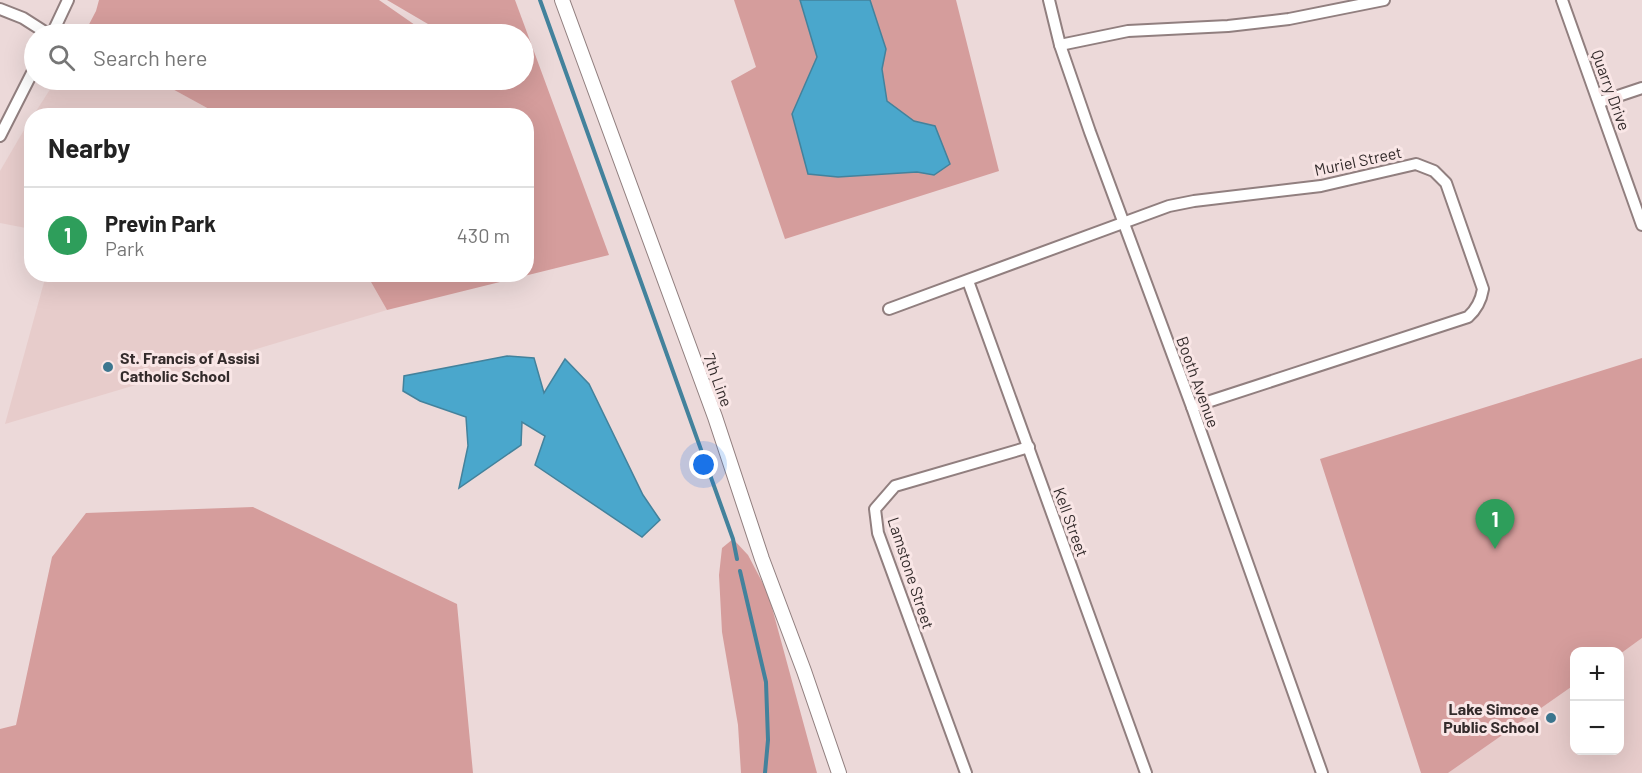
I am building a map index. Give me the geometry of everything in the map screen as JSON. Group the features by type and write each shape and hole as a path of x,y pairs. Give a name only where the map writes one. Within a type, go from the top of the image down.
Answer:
{"street":[{"path":"55,24 68,0"},
{"name":"7th Line","path":"562,0 715,417 762,559 839,773"},
{"name":"Booth Avenue","path":"1049,0 1060,45 1322,773"},
{"path":"1060,45 1128,31 1228,26 1289,19 1384,0"},
{"name":"Quarry Drive","path":"1562,0 1642,225"},
{"path":"0,9 33,24"},
{"path":"1600,102 1642,88"},
{"path":"0,136 24,89"},
{"name":"Muriel Street","path":"890,309 1169,206 1322,186 1416,164 1434,171 1446,183 1483,289 1481,300 1475,311 1468,317 1192,408"},
{"name":"Kell Street","path":"968,281 1146,773"},
{"name":"Lamstone Street","path":"966,773 878,532 874,509 895,486 1029,447"}],"shaded area":[{"path":"99,0 379,0 414,24 89,24"},
{"path":"387,0 515,0 524,24 428,24"},
{"path":"734,0 956,0 999,171 785,239 731,81 756,67"},
{"path":"534,52 609,255 534,274 534,108 207,108 174,90 534,90"},
{"path":"50,90 174,90 207,108 38,108"},
{"path":"24,130 24,228 0,223 0,171"},
{"name":"St. Francis of Assisi Catholic School","path":"44,282 371,282 387,310 5,424"},
{"path":"371,282 500,282 387,310"},
{"path":"1642,358 1642,638 1624,651 1624,647 1570,647 1570,688 1448,773 1421,773 1320,459"},
{"path":"253,507 457,604 473,773 0,773 0,729 16,725 52,557 86,513"},
{"path":"733,539 748,555 768,593 817,773 741,773 738,725 722,632 719,575 722,548"},
{"name":"Lake Simcoe Public School","path":"1642,638 1642,773 1448,773 1570,688 1570,755 1624,755 1624,651"}],"water":[{"path":"800,0 870,0 886,49 882,69 887,101 914,121 935,126 950,164 934,175 917,172 838,177 808,174 792,114 817,57"},
{"path":"507,356 534,358 544,393 565,359 589,384 643,495 660,520 642,537 535,465 545,436 522,422 521,445 459,488 468,446 466,417 420,401 403,391 404,376"}],"waterway":[{"path":"540,0 733,539 737,559"},
{"path":"740,571 766,682 768,740 765,773"}],"place":[{"name":"St. Francis of Assisi Catholic School","path":"108,367"},
{"name":"Previn Park","path":"1495,549"},
{"name":"Lake Simcoe Public School","path":"1551,718"}]}
